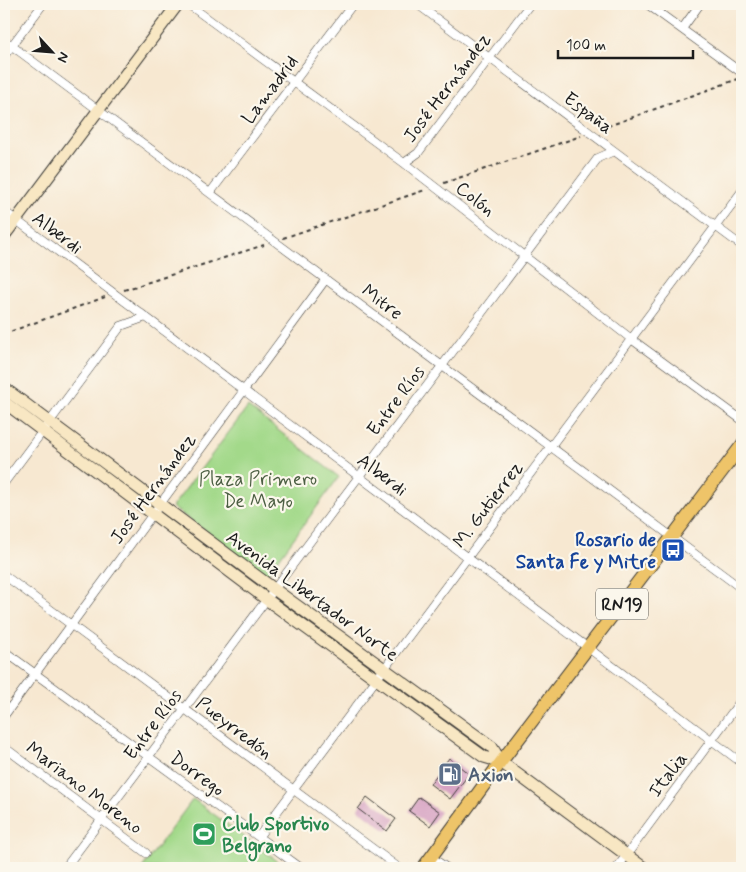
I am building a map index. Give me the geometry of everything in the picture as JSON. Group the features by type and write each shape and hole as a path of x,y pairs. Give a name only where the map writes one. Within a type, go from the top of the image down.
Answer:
{"main road":[{"path":"4,236 178,4"},
{"name":"Avenida Libertador Norte","path":"4,388 49,421 266,599 484,757 501,762 644,868"},
{"name":"Avenida Libertador Norte","path":"4,402 42,431 274,589 492,747 501,762"},
{"name":"RN19","path":"423,868 501,762 742,445"}],"street":[{"path":"4,56 43,4"},
{"name":"Colón","path":"188,4 404,163 631,339 742,420"},
{"name":"Lamadrid","path":"210,194 353,4"},
{"name":"España","path":"416,4 742,246"},
{"name":"José Hernández","path":"404,163 418,153 530,4"},
{"path":"648,4 742,73"},
{"path":"682,29 700,4"},
{"name":"Mitre","path":"4,40 742,589"},
{"name":"Entre Ríos","path":"65,868 598,158 614,151"},
{"name":"M. Gutierrez","path":"258,836 742,191"},
{"name":"Alberdi","path":"4,211 742,764"},
{"name":"José Hernández","path":"4,716 326,279"},
{"path":"4,483 121,326 146,317"},
{"name":"Pueyrredón","path":"4,575 399,868"},
{"name":"Dorrego","path":"4,651 301,868"},
{"name":"Italia","path":"617,868 742,699"},
{"name":"Mariano Moreno","path":"4,747 146,853"},
{"path":"431,857 447,868"}],"path":[{"path":"4,334 114,294 590,133 742,78"}],"green space":[{"name":"Plaza Primero De Mayo","path":"248,407 339,477 266,576 172,507"},
{"name":"Club Sportivo Belgrano","path":"193,799 287,868 142,868"}],"building":[{"path":"449,758 469,774 450,799 430,784"},
{"path":"367,797 396,819 387,831 358,809"},
{"path":"419,797 440,812 430,826 409,811"}],"place":[{"name":"Rosario de Santa Fe y Mitre","path":"673,550"},
{"name":"Axion","path":"450,774"},
{"name":"Club Sportivo Belgrano","path":"204,834"}]}
